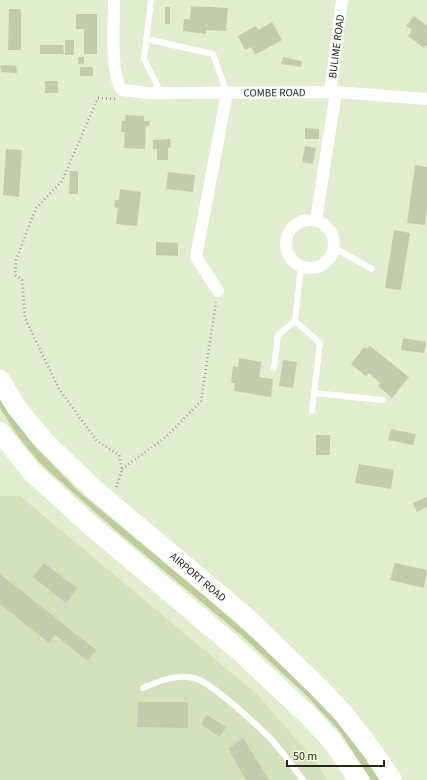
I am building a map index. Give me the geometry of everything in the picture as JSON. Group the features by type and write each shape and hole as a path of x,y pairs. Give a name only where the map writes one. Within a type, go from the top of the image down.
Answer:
{"highway":[{"name":"AIRPORT ROAD","path":"0,380 17,408 44,442 107,501 246,617 318,687 342,713 371,749 392,780"},
{"path":"0,432 32,472 43,483 89,524 235,647 311,718 332,741 359,780"}],"street":[{"path":"114,0 115,67 116,78 122,90"},
{"name":"BULIME ROAD","path":"316,220 333,93 342,0"},
{"name":"COMBE ROAD","path":"122,90 161,93 333,93 427,99"},
{"path":"218,291 196,258 227,93"},
{"path":"316,220 326,226 333,236 334,248 331,258 322,265 312,268 301,267 291,260 286,249 287,237 293,227 304,221 316,220"}],"lane":[{"path":"151,0 144,59 161,93"},
{"path":"146,39 212,54 227,93"},
{"path":"334,248 372,269"},
{"path":"274,368 278,335 296,321 301,267"},
{"path":"296,321 320,343 312,412"},
{"path":"314,393 382,400"},
{"path":"143,688 162,679 178,678 194,678 207,685 271,739 303,780"}],"path":[{"path":"107,501 118,486 122,469 119,455 97,441 59,389 25,318 22,280 15,275 16,260 36,208 62,181 98,98 117,98 122,90"},
{"path":"122,469 166,437 201,400 218,291"}],"shaded area":[{"path":"0,397 30,441 78,491 263,647 333,714 364,756 379,780 371,780 341,733 305,694 241,635 114,529 40,463 17,435 0,408"},
{"path":"0,496 20,496 259,696 317,763 327,780 0,780"}],"building":[{"path":"191,6 228,8 226,31 206,30 206,34 183,31 184,19 190,19"},
{"path":"165,7 170,7 170,24 165,24"},
{"path":"9,9 21,9 21,50 8,50"},
{"path":"76,14 97,14 97,54 84,54 84,29 76,29"},
{"path":"414,16 427,26 427,46 426,45 424,48 408,36 412,30 406,26"},
{"path":"272,22 282,40 255,55 251,47 245,50 238,36 256,26 258,30"},
{"path":"65,40 74,40 74,55 65,55"},
{"path":"40,45 63,45 64,54 40,54"},
{"path":"78,57 84,57 84,64 78,64"},
{"path":"283,57 302,61 301,67 281,64"},
{"path":"0,65 16,66 17,73 1,72"},
{"path":"80,67 93,67 93,76 80,76"},
{"path":"45,81 58,81 58,93 45,93"},
{"path":"126,115 144,116 144,121 150,121 149,126 146,126 145,149 124,148 125,132 121,132 122,121 125,121"},
{"path":"305,128 319,129 319,139 305,139"},
{"path":"170,139 171,147 168,148 168,160 157,160 157,149 153,149 153,140"},
{"path":"305,146 316,148 313,164 302,162"},
{"path":"6,149 22,150 19,197 3,195"},
{"path":"415,165 427,167 427,208 425,225 407,223"},
{"path":"70,171 78,171 78,194 69,194"},
{"path":"168,172 195,175 193,192 166,189"},
{"path":"120,189 141,192 137,226 116,224 118,208 114,207 115,200 119,200"},
{"path":"394,230 410,233 401,290 385,288"},
{"path":"156,242 178,243 178,256 156,255"},
{"path":"403,338 426,342 424,353 401,350"},
{"path":"370,346 409,377 392,398 378,386 380,383 369,373 366,376 351,364 364,347 367,349"},
{"path":"239,358 261,362 259,377 273,379 271,397 234,391 235,383 231,383 233,366 238,367"},
{"path":"283,360 297,362 293,388 279,386"},
{"path":"391,429 416,434 413,445 388,440"},
{"path":"316,435 330,435 330,455 316,455"},
{"path":"359,464 394,470 391,489 355,483"},
{"path":"427,497 427,507 417,512 413,503"},
{"path":"44,563 77,588 66,603 33,577"},
{"path":"395,563 427,570 424,588 390,580"},
{"path":"0,574 96,650 88,661 55,635 49,643 0,604"},
{"path":"138,702 188,702 188,728 137,727"},
{"path":"207,715 226,727 220,737 201,724"},
{"path":"243,738 269,780 246,780 228,749"}]}
